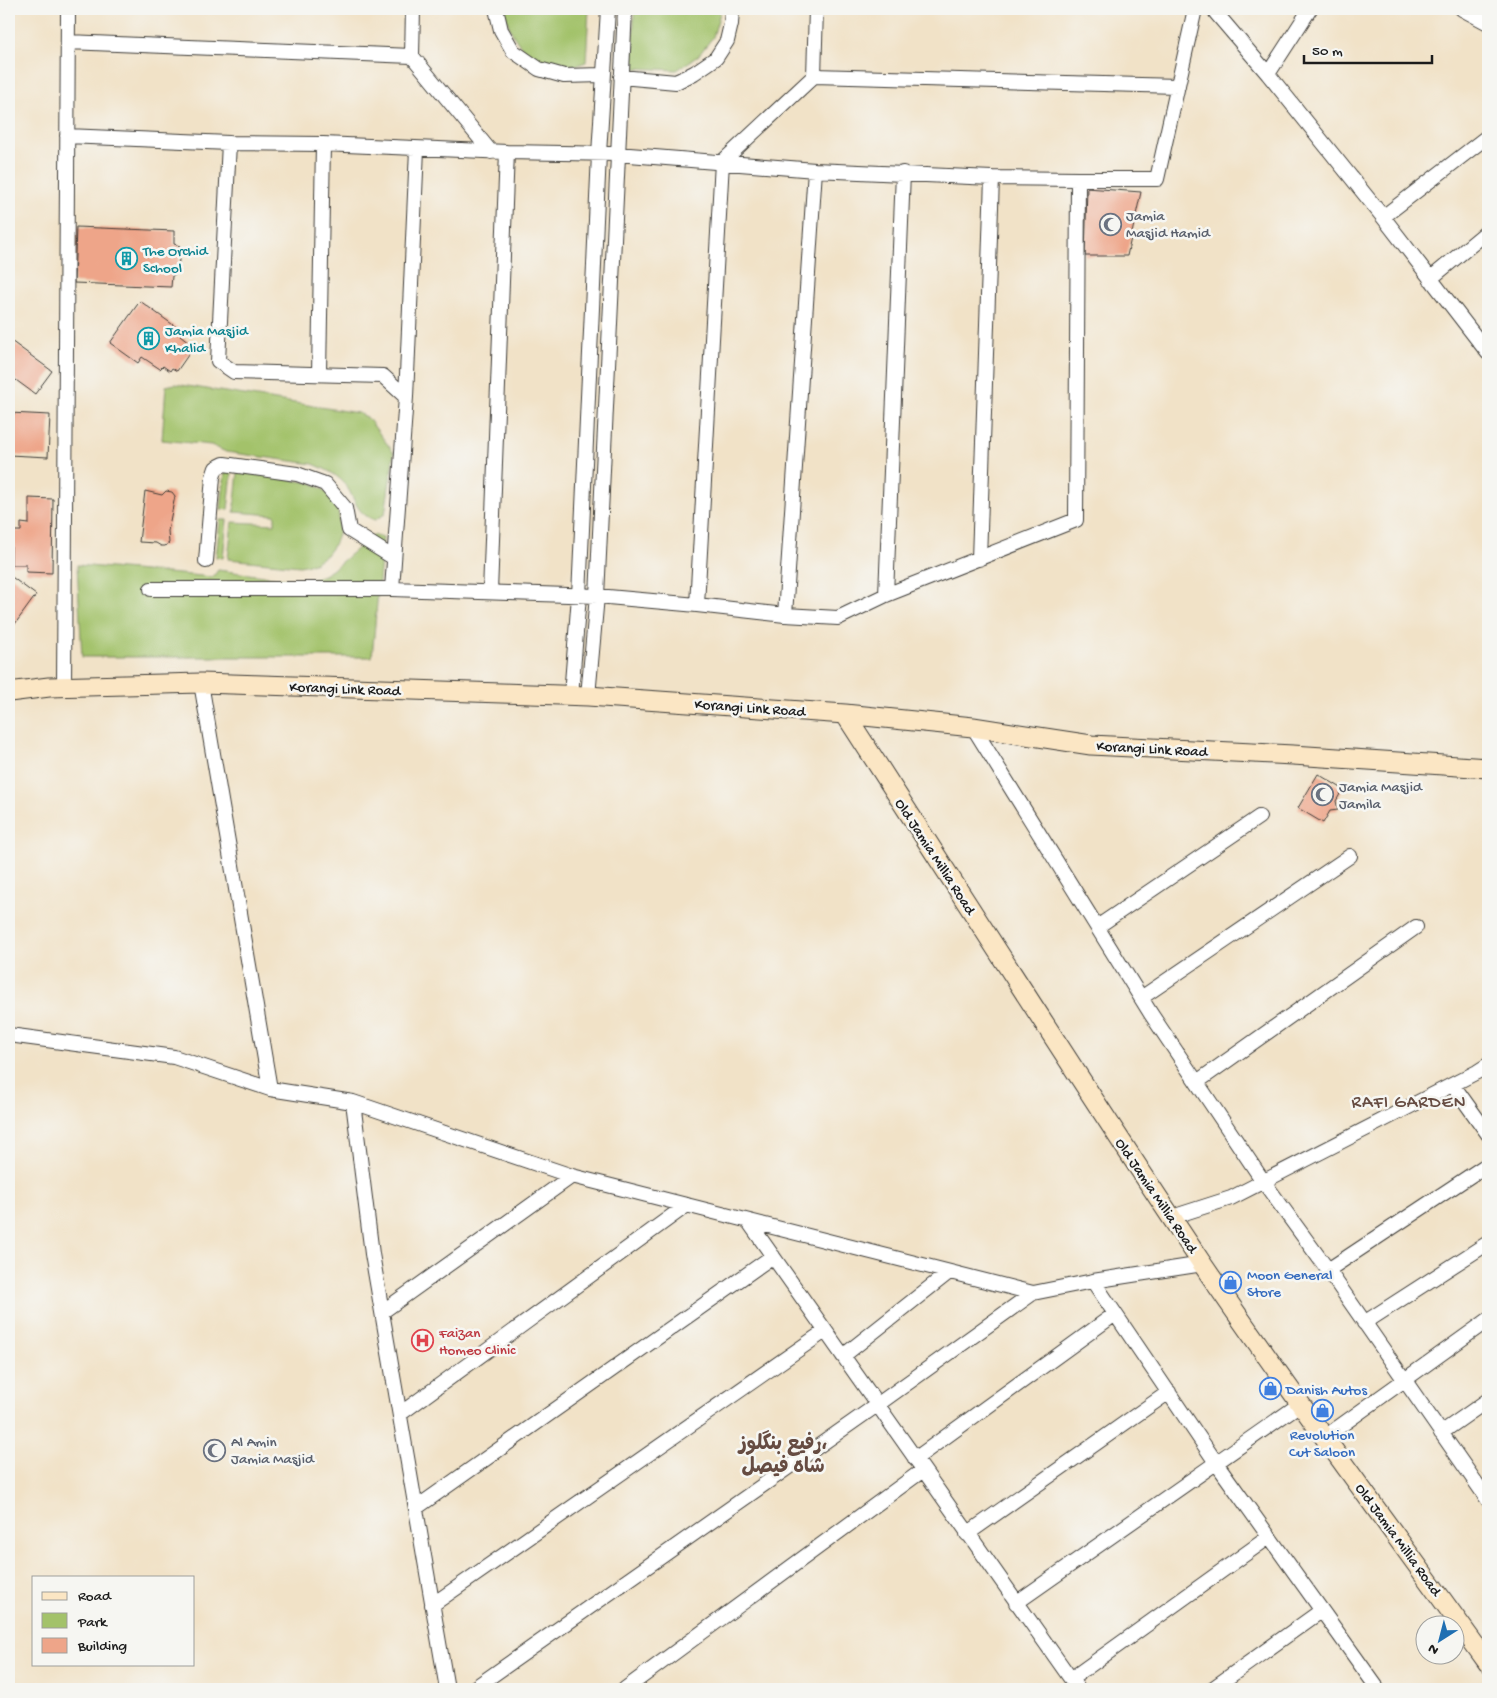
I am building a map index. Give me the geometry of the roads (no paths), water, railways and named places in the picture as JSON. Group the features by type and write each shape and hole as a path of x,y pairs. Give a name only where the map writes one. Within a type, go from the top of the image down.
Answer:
{"main road":[{"name":"Korangi Link Road","path":"9,692 64,687 201,683 579,695 845,714 973,727 1091,745 1293,755 1488,768"},
{"name":"Old Jamia Millia Road","path":"845,714 1108,1124 1300,1404 1488,1663"}],"street":[{"path":"64,687 68,9"},
{"path":"413,9 412,56 491,152"},
{"path":"496,9 501,30 514,51 539,69 564,76 604,75"},
{"path":"579,695 579,596 599,154 608,9"},
{"path":"579,695 597,596 625,9"},
{"path":"622,77 676,82 694,73 716,58 727,41 732,9"},
{"path":"814,76 816,9"},
{"path":"67,136 229,143 323,144 491,152 617,154 815,170 992,178 1157,179 1195,9"},
{"path":"1216,9 1216,13 1268,74 1486,347"},
{"path":"1268,74 1310,9"},
{"path":"1462,9 1488,23"},
{"path":"68,42 412,56"},
{"path":"697,605 722,162 814,76 1178,86"},
{"path":"1383,217 1488,136"},
{"path":"229,143 218,361 234,372 383,376 406,397"},
{"path":"318,374 323,144"},
{"path":"392,589 406,397 417,149"},
{"path":"490,592 507,152"},
{"path":"785,615 815,170"},
{"path":"886,595 903,173"},
{"path":"979,560 992,178"},
{"path":"151,588 392,589 597,596 785,615 838,618 886,595 979,560 1076,520 1078,179"},
{"path":"1430,279 1488,232"},
{"path":"206,561 213,477 216,468 224,464 297,474 325,484 345,508 349,530 394,558"},
{"path":"201,683 270,1089"},
{"path":"973,727 1141,998 1263,1181 1328,1270 1488,1500"},
{"path":"1097,927 1259,817"},
{"path":"1141,998 1350,856"},
{"path":"1197,1082 1416,927"},
{"path":"9,1035 174,1058 270,1089 353,1102 572,1176 948,1273 1033,1293"},
{"path":"1172,1217 1232,1198 1453,1085 1488,1065"},
{"path":"1453,1085 1488,1134"},
{"path":"353,1102 372,1254 447,1689"},
{"path":"1328,1270 1488,1164"},
{"path":"382,1312 572,1176"},
{"path":"400,1414 687,1205"},
{"path":"748,1221 1074,1684 1269,1537"},
{"path":"1364,1323 1488,1243"},
{"path":"416,1508 773,1256"},
{"path":"473,1689 1033,1293 1093,1281 1203,1264"},
{"path":"843,1356 948,1273"},
{"path":"1093,1281 1217,1464 1378,1689"},
{"path":"625,1689 1115,1314"},
{"path":"1324,1437 1488,1320"},
{"path":"432,1605 825,1331"},
{"path":"967,1534 1169,1392"},
{"path":"1441,1433 1488,1400"},
{"path":"1016,1603 1217,1464 1300,1404"},
{"path":"1212,1689 1321,1610"}],"place":[{"name":"Jamia Masjid Hamid","path":"1110,224"},
{"name":"The Orchid School","path":"127,259"},
{"name":"Jamia Masjid Khalid","path":"149,339"},
{"name":"Jamia Masjid Jamila","path":"1323,795"},
{"name":"Moon General Store","path":"1231,1283"},
{"name":"Faizan Homeo Clinic","path":"423,1341"},
{"name":"Danish Autos","path":"1270,1389"},
{"name":"Revolution Cut Saloon","path":"1322,1411"},
{"name":"Al Amin Jamia Masjid","path":"215,1450"}],"district":[{"name":"RAFI GARDEN","path":"1409,1101"},
{"name":"رفیع بنگلوز، شاہ فیصل","path":"783,1454"}]}
